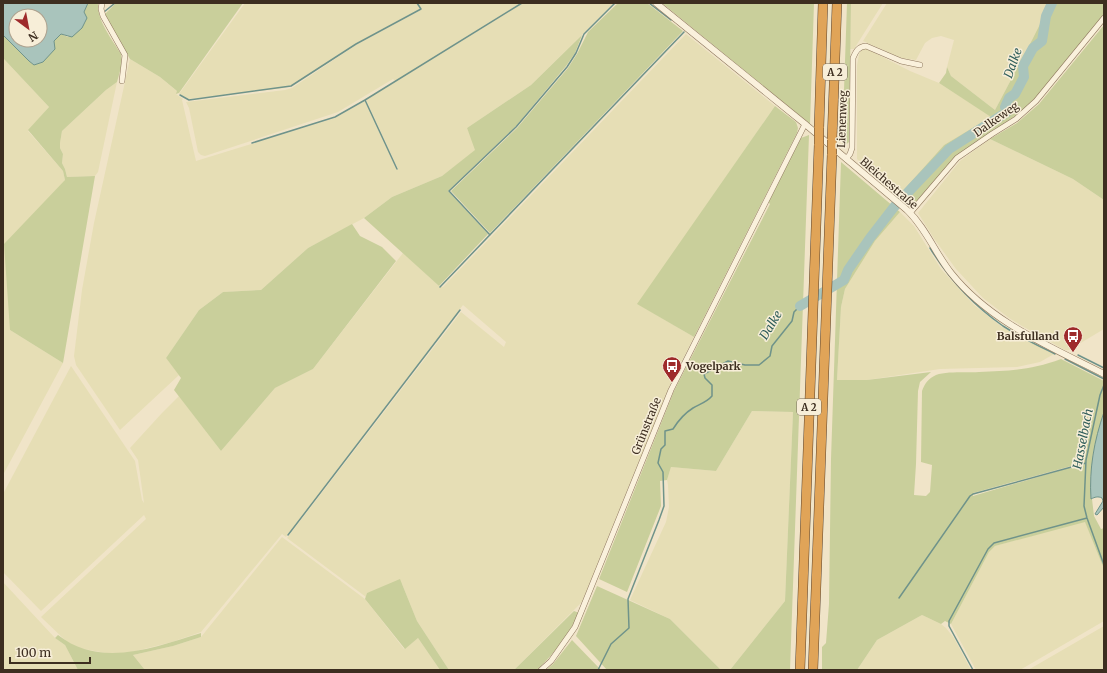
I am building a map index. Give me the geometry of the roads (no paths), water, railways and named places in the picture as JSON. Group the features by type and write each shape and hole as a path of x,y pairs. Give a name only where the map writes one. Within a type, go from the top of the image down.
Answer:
{"highway":[{"name":"A 2","path":"800,670 823,3"},
{"name":"A 2","path":"813,670 837,3"}],"street":[{"path":"102,3 102,16 125,55 122,81"},
{"name":"Bleichestraße","path":"656,3 805,124 909,212 951,273 992,313 1019,330 1104,374"},
{"name":"Dalkeweg","path":"909,212 957,158 1016,119 1036,101 1104,18"},
{"name":"Lienenweg","path":"846,159 852,148 853,58 856,50 861,46 866,46 902,61 920,65"},
{"name":"Grünstraße","path":"541,670 550,661 575,627 671,390 805,124"}],"water":[{"path":"3,3 88,3 84,12 87,18 82,28 72,37 61,34 54,41 55,49 43,62 34,65 16,48 48,48 48,8 8,8 8,40 3,35"},
{"path":"1104,412 1104,507 1097,515 1095,514 1103,501 1102,498 1099,497 1091,499 1091,477 1097,434"}],"waterway":[{"path":"104,12 115,3"},
{"path":"180,95 189,100 291,86 356,44 421,9 417,3"},
{"path":"365,100 522,3"},
{"path":"490,235 449,191 516,127 567,67 576,53 584,34 615,3"},
{"path":"649,3 671,20"},
{"name":"Dalke","path":"800,306 844,280 848,270 894,207 949,149 1007,112 1005,107 1009,98 1015,94 1024,77 1023,66 1033,48 1042,41 1046,16 1052,3"},
{"path":"440,287 684,32"},
{"path":"252,143 335,117 365,100 397,169"},
{"path":"930,248 962,291 992,318 1009,330 1055,354"},
{"name":"Dalke","path":"598,670 611,644 629,628 628,599 664,506 663,472 658,463 661,449 665,445 665,431 673,429 687,412 712,396 712,385 705,378 704,374 728,361 745,365 759,365 770,356 772,346 792,321 794,312 800,306"},
{"path":"288,535 460,310"},
{"path":"1078,355 1104,368"},
{"path":"1065,359 1104,379"},
{"name":"Hasselbach","path":"1104,385 1100,395 1086,460 1084,506 1104,565"},
{"path":"899,598 970,496 1086,463"},
{"path":"973,670 949,626 949,621 988,549 994,543 1087,518"}],"place":[{"name":"Balsfulland","path":"1073,353"},
{"name":"Vogelpark","path":"672,383"}]}
